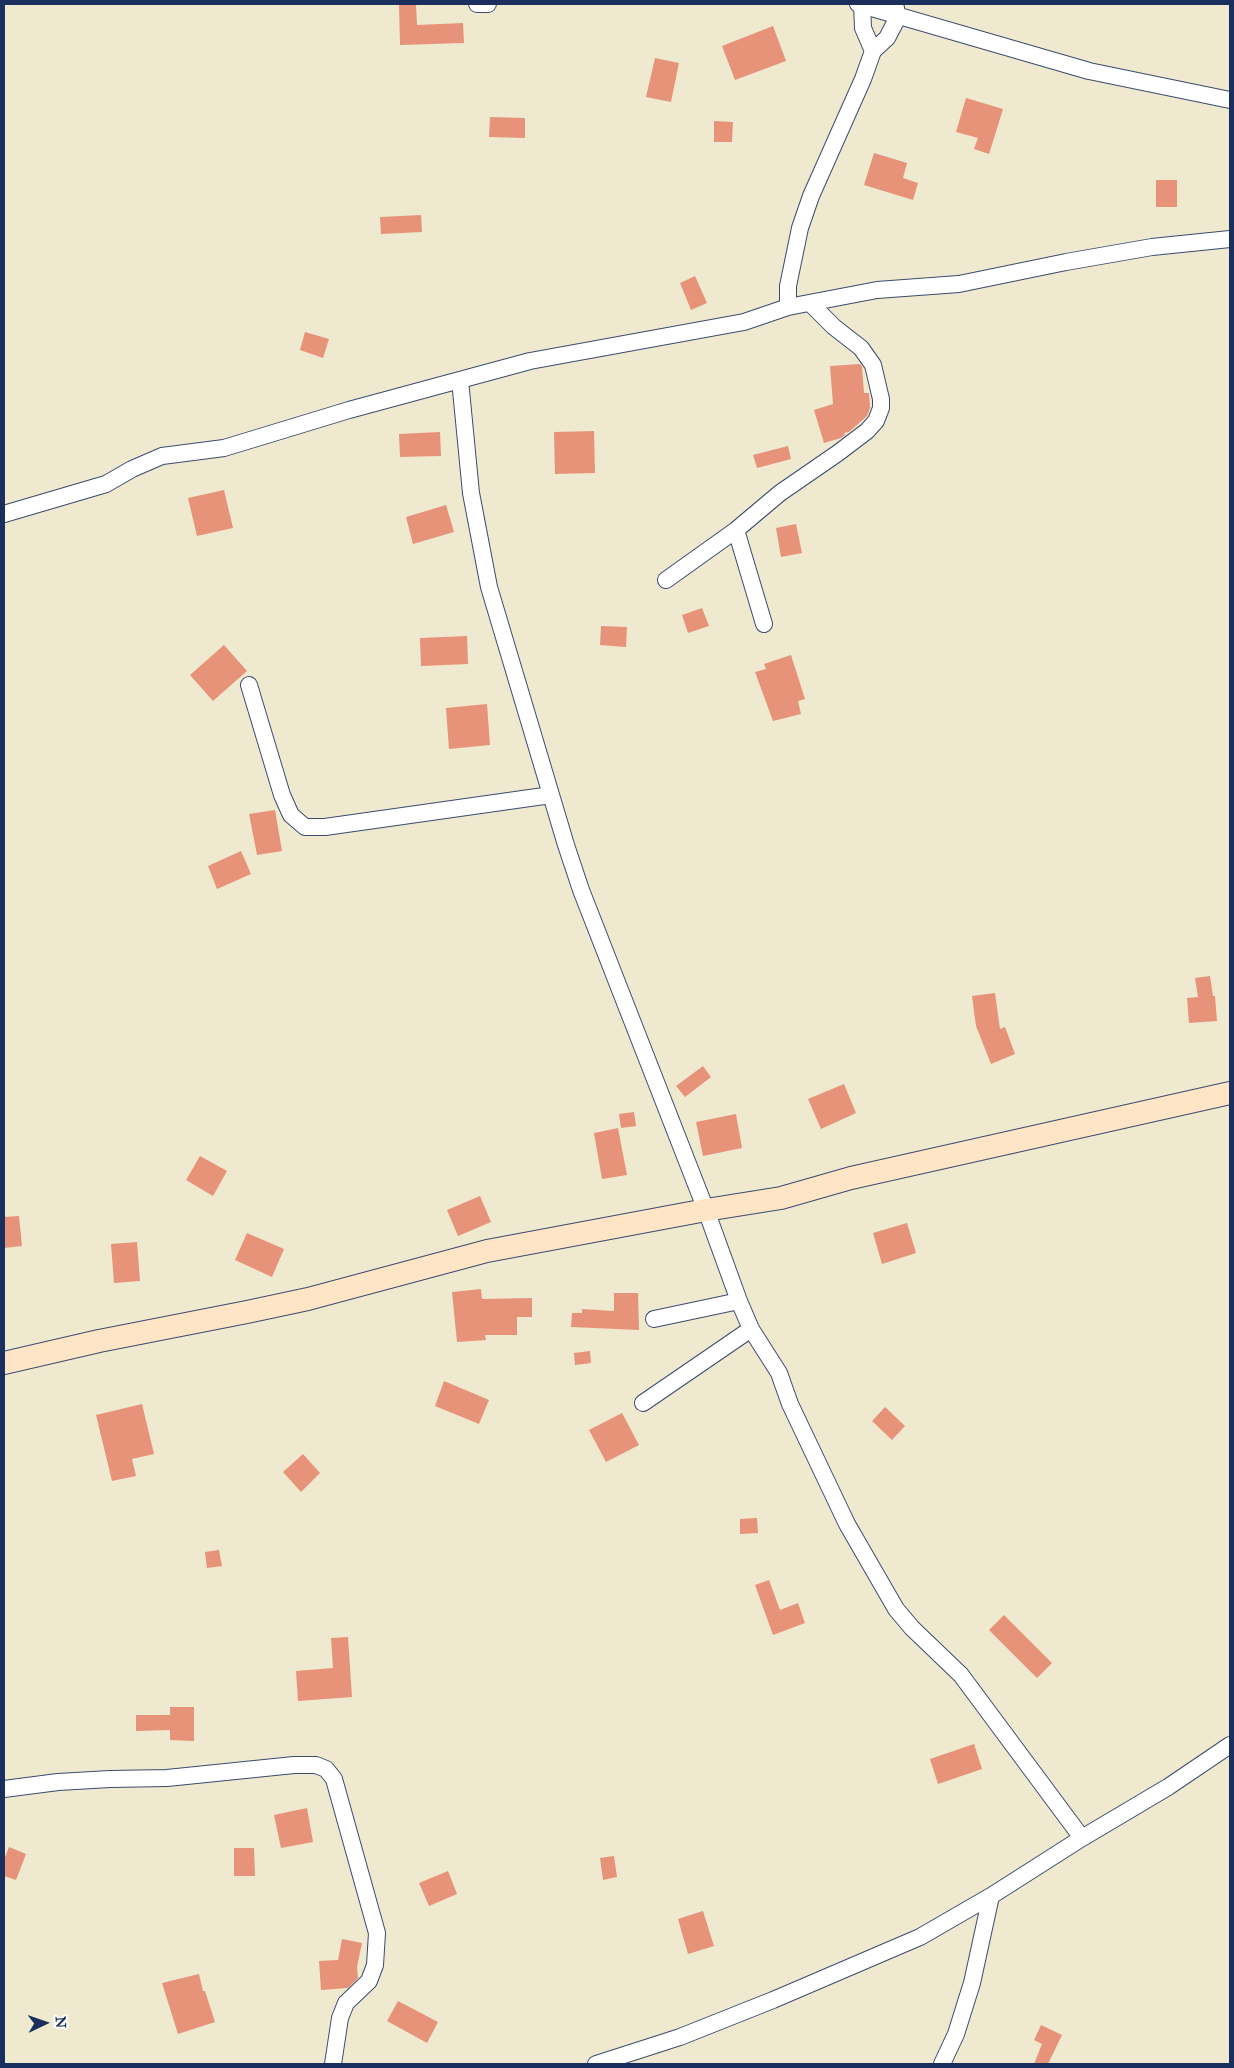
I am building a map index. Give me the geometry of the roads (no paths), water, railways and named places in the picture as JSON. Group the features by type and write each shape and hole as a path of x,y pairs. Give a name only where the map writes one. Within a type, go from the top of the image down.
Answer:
{"street":[{"path":"873,51 862,28 861,4 897,10 1089,71 1230,100"},
{"path":"788,307 788,286 800,228 811,196 863,79 873,51 887,38 897,10"},
{"path":"4,514 106,484 162,456 224,448 349,410 530,361 744,322 788,307 877,290 959,284 1152,246 1230,239"},
{"path":"666,580 736,530 780,493 867,431 876,421 881,408 881,399 873,365 861,348 834,327 810,303"},
{"path":"460,380 471,493 488,587 551,795 581,890 706,1210 739,1300 751,1328 779,1374 790,1404 846,1524 896,1609 912,1628 961,1675 1082,1838"},
{"path":"736,530 764,624"},
{"path":"249,685 282,795 291,815 305,827 324,827 551,795"},
{"path":"4,1363 100,1341 308,1299 487,1251 781,1198 851,1178 1230,1093"},
{"path":"654,1319 739,1300"},
{"path":"644,1404 751,1328"},
{"path":"596,2064 680,2037 920,1938 1168,1787 1230,1745"},
{"path":"4,1789 58,1782 167,1778 294,1765 316,1765 326,1769 334,1779 376,1933 375,1965 369,1981 346,2003 340,2018 333,2064"},
{"path":"942,2064 956,2034 972,1983 991,1896"}]}
